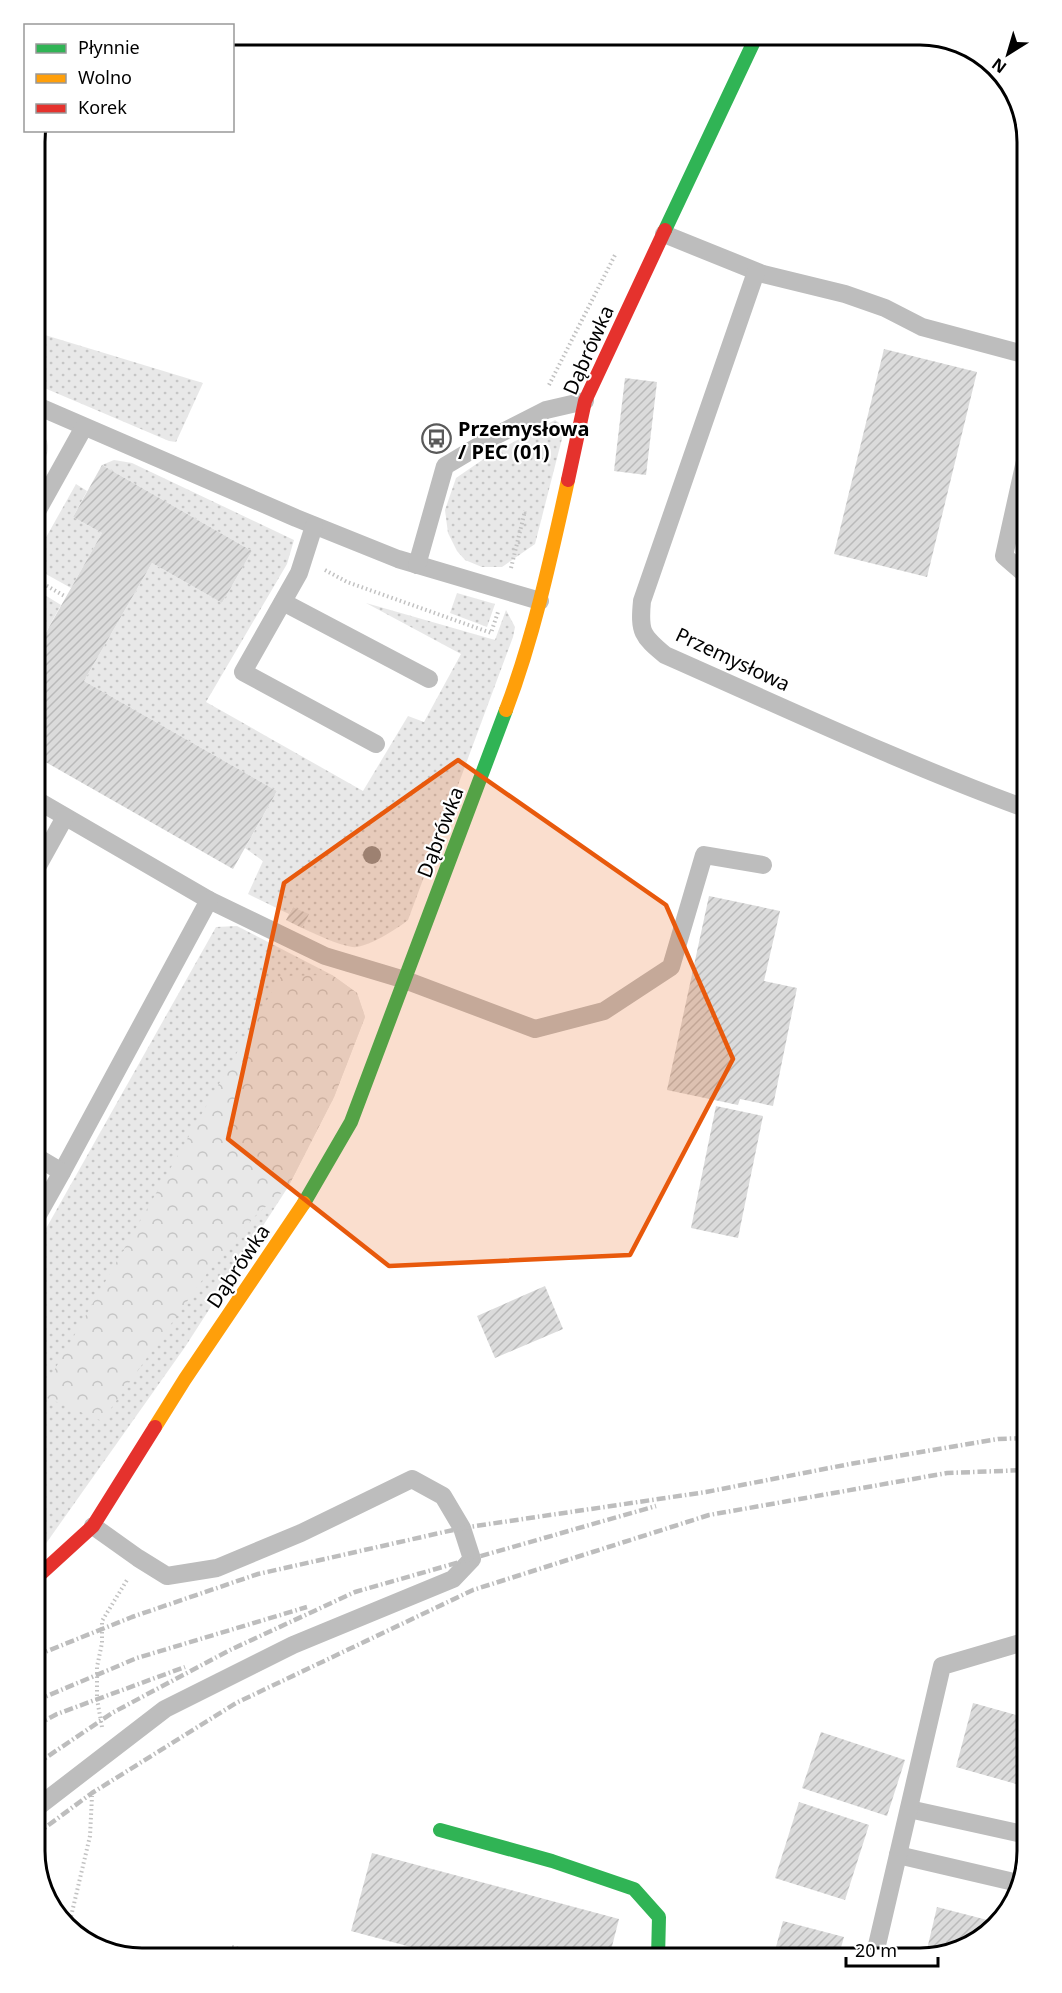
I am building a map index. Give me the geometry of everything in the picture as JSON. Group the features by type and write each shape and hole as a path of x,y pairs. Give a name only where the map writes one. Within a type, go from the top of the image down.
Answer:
{"street":[{"name":"Dąbrówka","path":"45,1569 93,1526 185,1379 297,1215 351,1122 519,677 540,602 585,401 752,45"},
{"path":"440,1830 552,1861 634,1889 659,1917 658,1948"}],"lane":[{"path":"664,234 756,272 845,294 885,308 922,327 1017,352"},
{"name":"Przemysłowa","path":"756,272 642,601 639,624 647,640 665,655 945,778 1017,805"},
{"path":"417,565 445,466 497,435 546,410 585,401"},
{"path":"45,409 314,526 417,565 540,602"},
{"path":"45,497 84,427"},
{"path":"1017,500 1004,556 1017,567"},
{"path":"314,526 299,573 243,672 376,744"},
{"path":"283,602 429,679"},
{"path":"45,805 209,900 325,956 405,980 535,1029 604,1011 671,967 704,855 764,865"},
{"path":"45,853 65,817"},
{"path":"45,1202 209,900"},
{"path":"45,1162 62,1172"},
{"path":"45,1800 165,1709 293,1645 453,1579 471,1559 462,1528 443,1496 412,1479 301,1533 217,1568 167,1576 93,1526"},
{"path":"877,1948 942,1666 1017,1644"},
{"path":"909,1809 1017,1833"},
{"path":"898,1855 1012,1882"}],"path":[{"path":"546,410 548,386 616,254"},
{"path":"322,568 347,582 491,633 505,592 527,504"},
{"path":"45,585 66,597"},
{"path":"104,1755 97,1699 97,1667 102,1643 102,1621 138,1558"},
{"path":"71,1917 90,1836 92,1793 87,1767"}],"highlighted area":[{"path":"458,760 666,905 733,1059 630,1255 389,1266 228,1139 284,883"}],"green space":[{"path":"45,335 203,383 176,442 45,388"},
{"path":"555,420 565,427 535,544 502,567 482,567 465,560 457,551 448,533 445,510 456,478 491,454"},
{"path":"45,438 48,446 45,459"},
{"path":"114,460 132,463 294,540 287,564 206,702 363,791 408,716 424,722 461,654 366,603 495,640 506,610 515,627 513,637 408,920 381,938 358,947 339,944 302,928 308,914 293,907 289,914 248,894 263,861 245,848 277,791 84,681 152,563 222,603 252,551 102,465"},
{"path":"76,484 87,491 73,517 102,533 71,588 45,574 45,539"},
{"path":"457,593 495,604 487,627 450,613"},
{"path":"45,595 61,605 45,634"},
{"path":"237,926 332,975 357,993 365,1017 334,1097 288,1187 185,1347 45,1545 45,1230 216,927"},
{"path":"332,975 357,993 365,1017 334,1097 288,1187 253,1218 208,1272 102,1421 45,1397 45,1386 281,976"}],"building":[{"path":"884,349 977,372 927,577 834,554"},
{"path":"625,378 657,382 646,475 614,471"},
{"path":"102,465 252,551 222,603 152,563 84,681 277,791 233,869 45,762 45,634 102,533 73,517"},
{"path":"709,896 780,911 764,981 797,988 773,1106 740,1099 738,1105 667,1090"},
{"path":"293,907 309,914 302,928 286,920"},
{"path":"716,1106 763,1116 738,1238 691,1228"},
{"path":"545,1286 563,1329 495,1358 477,1316"},
{"path":"973,1703 1017,1715 1017,1784 956,1767"},
{"path":"821,1732 905,1760 887,1816 802,1788"},
{"path":"799,1802 869,1825 845,1900 775,1878"},
{"path":"372,1853 619,1919 612,1948 415,1948 351,1931"},
{"path":"937,1907 988,1920 957,1941 928,1947"},
{"path":"783,1921 844,1937 841,1948 776,1948"}],"railway":[{"path":"45,1652 132,1617 258,1574 462,1528 706,1492 850,1464 998,1439 1017,1438"},
{"path":"45,1828 92,1793 236,1703 473,1590 709,1515 947,1473 1017,1470"},
{"path":"45,1758 112,1713 230,1650 355,1592 656,1506"},
{"path":"45,1697 137,1658 307,1607"},
{"path":"45,1721 57,1714 185,1667"}],"traffic: fast":[{"path":"665,230 752,45"},
{"path":"304,1203 351,1122 506,710"},
{"path":"440,1830 552,1861 634,1889 659,1917 658,1948"}],"traffic: slow":[{"path":"506,710 533,625 568,480"},
{"path":"155,1427 304,1203"}],"traffic: jam":[{"path":"568,480 585,401 665,230"},
{"path":"45,1570 93,1526 155,1427"}],"place":[{"name":"Przemysłowa / PEC (01)","path":"437,439"}]}
